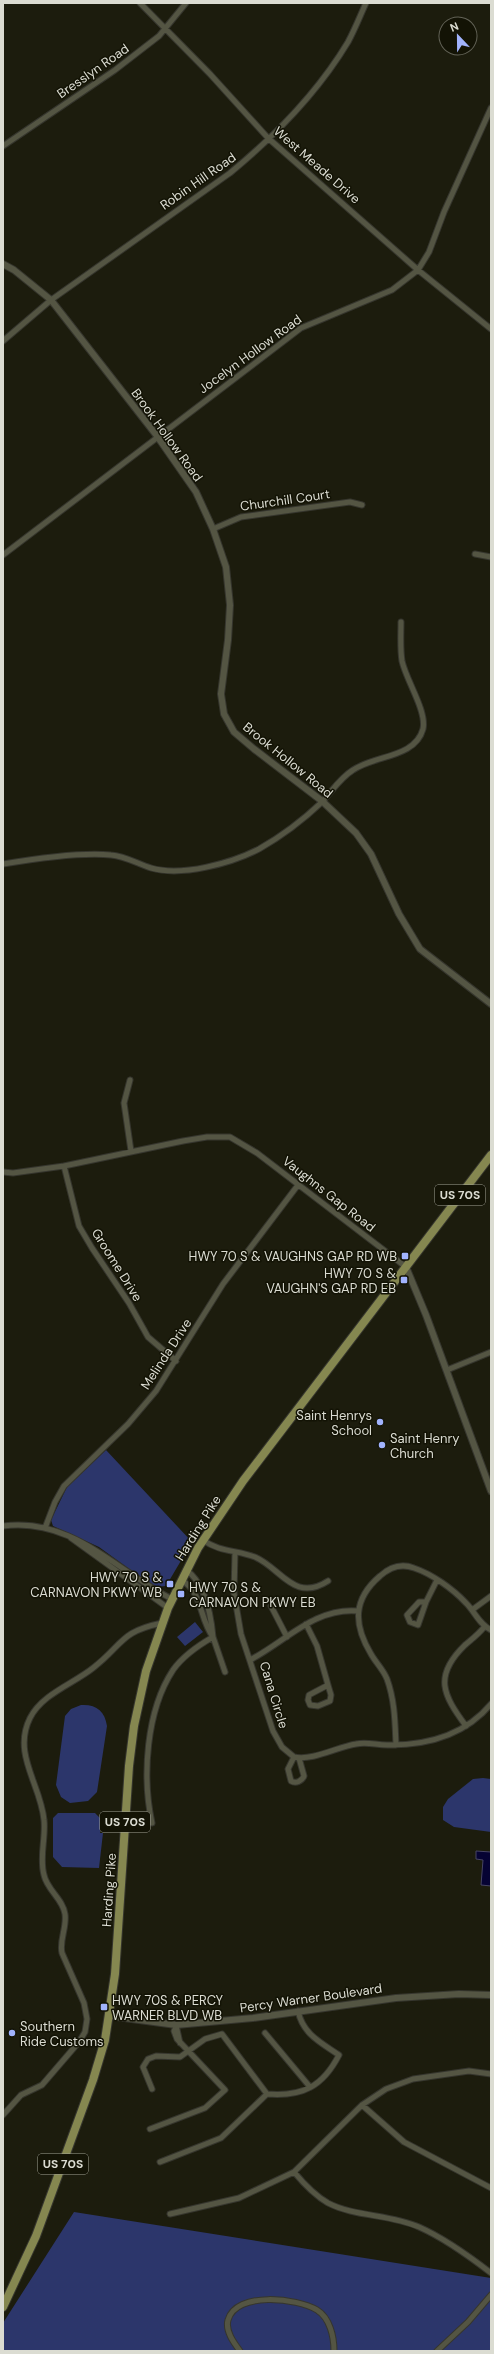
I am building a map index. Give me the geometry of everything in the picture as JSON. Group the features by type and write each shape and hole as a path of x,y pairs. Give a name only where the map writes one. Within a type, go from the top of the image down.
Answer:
{"main road":[{"name":"Harding Pike","path":"110,2016 132,1741 143,1684 168,1608 186,1570 203,1540 243,1481 491,1155"},
{"name":"US 70S","path":"3,2307 36,2236 77,2127 100,2060 110,2016"}],"street":[{"name":"West Meade Drive","path":"140,3 268,138 418,270 491,329"},
{"name":"Bresslyn Road","path":"3,146 126,62 159,36 186,3"},
{"name":"Robin Hill Road","path":"3,341 51,300 230,173 253,154 316,88 348,41 366,3"},
{"name":"Jocelyn Hollow Road","path":"3,555 157,436 301,328 392,290 418,270 429,252 444,212 491,108"},
{"name":"Brook Hollow Road","path":"3,264 14,270 51,300 157,436 192,486 213,529 226,567 230,605 228,640 221,694 224,714 234,732 322,801 356,833 371,854 398,914 420,949 491,1004"},
{"name":"Churchill Court","path":"213,529 241,516 350,502 362,504"},
{"path":"475,554 491,557"},
{"path":"3,864 97,854 113,855 164,871 208,866 229,861 258,849 298,824 322,801 344,775 371,760 406,751 417,742 423,729 423,717 402,662 401,622"},
{"path":"130,1080 124,1103 132,1151"},
{"name":"Vaughns Gap Road","path":"3,1172 13,1173 64,1166 206,1137 230,1137 257,1152 406,1267"},
{"name":"Groome Drive","path":"64,1166 79,1226 129,1303 148,1337 176,1361"},
{"name":"Melinda Drive","path":"45,1528 54,1502 66,1482 136,1415 156,1391 232,1272 298,1185"},
{"path":"406,1267 447,1370 491,1490"},
{"path":"447,1370 491,1352"},
{"path":"3,1526 24,1525 45,1528 75,1537 98,1550 150,1588 172,1599"},
{"path":"58,1531 78,1543 168,1608"},
{"path":"203,1540 217,1548 262,1561 292,1585 312,1586 328,1581"},
{"path":"235,1552 233,1577 236,1611 250,1660"},
{"path":"396,1745 395,1716 389,1684 384,1672 368,1648 360,1626 358,1611 362,1597 369,1587 392,1568 409,1566 437,1580 464,1601 485,1626 491,1630"},
{"path":"186,1570 194,1577 202,1590 213,1637 225,1672"},
{"path":"181,1580 190,1585 195,1592 208,1629 213,1637"},
{"path":"426,1602 419,1602 408,1613 407,1618 410,1622 418,1624 426,1602 437,1580"},
{"path":"472,1610 491,1596"},
{"path":"271,1606 287,1637"},
{"name":"Cana Circle","path":"358,1611 338,1611 306,1624 271,1649 250,1660 275,1736 282,1747 296,1757 362,1743 396,1745 433,1741 450,1735 466,1726 491,1704"},
{"path":"4,2112 21,2095 38,2088 46,2081 79,2042 85,2032 87,2022 84,2003 62,1953 61,1945 65,1912 44,1875 45,1822 25,1756 24,1737 27,1724 40,1705 93,1668 126,1635 139,1628 162,1623"},
{"path":"306,1624 317,1646 332,1695 330,1700 318,1706 310,1705 308,1700 309,1695 328,1685"},
{"path":"466,1726 449,1701 444,1681 449,1667 457,1655 485,1626"},
{"path":"152,1823 147,1797 147,1769 151,1735 160,1699 176,1667 190,1653 213,1637"},
{"name":"Percy Warner Boulevard","path":"110,2016 176,2026 253,2018 298,2010 396,1998 458,1994 491,1995"},
{"path":"160,2162 221,2138 267,2094 288,2094 310,2087 326,2077 339,2055 309,2035 300,2022 298,2010"},
{"path":"150,2129 205,2108 225,2090 180,2043 174,2031 176,2026"},
{"path":"265,2033 310,2087"},
{"path":"152,2089 143,2067 145,2062 156,2056 180,2057 205,2038 222,2034 267,2094"},
{"path":"170,2214 239,2198 294,2172 362,2106 386,2089 412,2079 469,2071 491,2074"},
{"path":"362,2106 404,2142 491,2188"},
{"path":"294,2172 311,2191 327,2202 343,2210 382,2216 418,2227 474,2260 491,2273"},
{"path":"437,2351 468,2322 491,2296"},
{"path":"240,2351 229,2332 228,2320 237,2307 250,2302 265,2300 291,2301 318,2310 330,2326 334,2340 334,2351"}],"shaded area":[{"path":"106,1450 192,1542 166,1586 154,1587 99,1547 53,1526 51,1520 67,1487"},
{"path":"195,1622 203,1632 185,1646 177,1637"},
{"path":"81,1705 95,1707 102,1712 107,1726 97,1792 88,1801 70,1803 61,1797 56,1785 65,1716 71,1709"},
{"path":"473,1779 491,1779 491,1832 454,1827 443,1820 443,1807 448,1799"},
{"path":"58,1813 95,1813 100,1818 100,1833 103,1833 99,1868 62,1867 53,1857 53,1818"},
{"path":"476,1851 491,1852 491,1886 481,1885 483,1860 476,1859"},
{"path":"74,2212 491,2278 491,2351 3,2351 3,2323"}],"place":[{"name":"HWY 70 S & VAUGHNS GAP RD WB","path":"405,1256"},
{"name":"HWY 70 S & VAUGHN'S GAP RD EB","path":"404,1280"},
{"name":"Saint Henrys School","path":"380,1422"},
{"name":"Saint Henry Church","path":"382,1445"},
{"name":"HWY 70 S & CARNAVON PKWY WB","path":"170,1584"},
{"name":"HWY 70 S & CARNAVON PKWY EB","path":"181,1594"},
{"name":"HWY 70S & PERCY WARNER BLVD WB","path":"104,2007"},
{"name":"Southern Ride Customs","path":"12,2033"}]}
